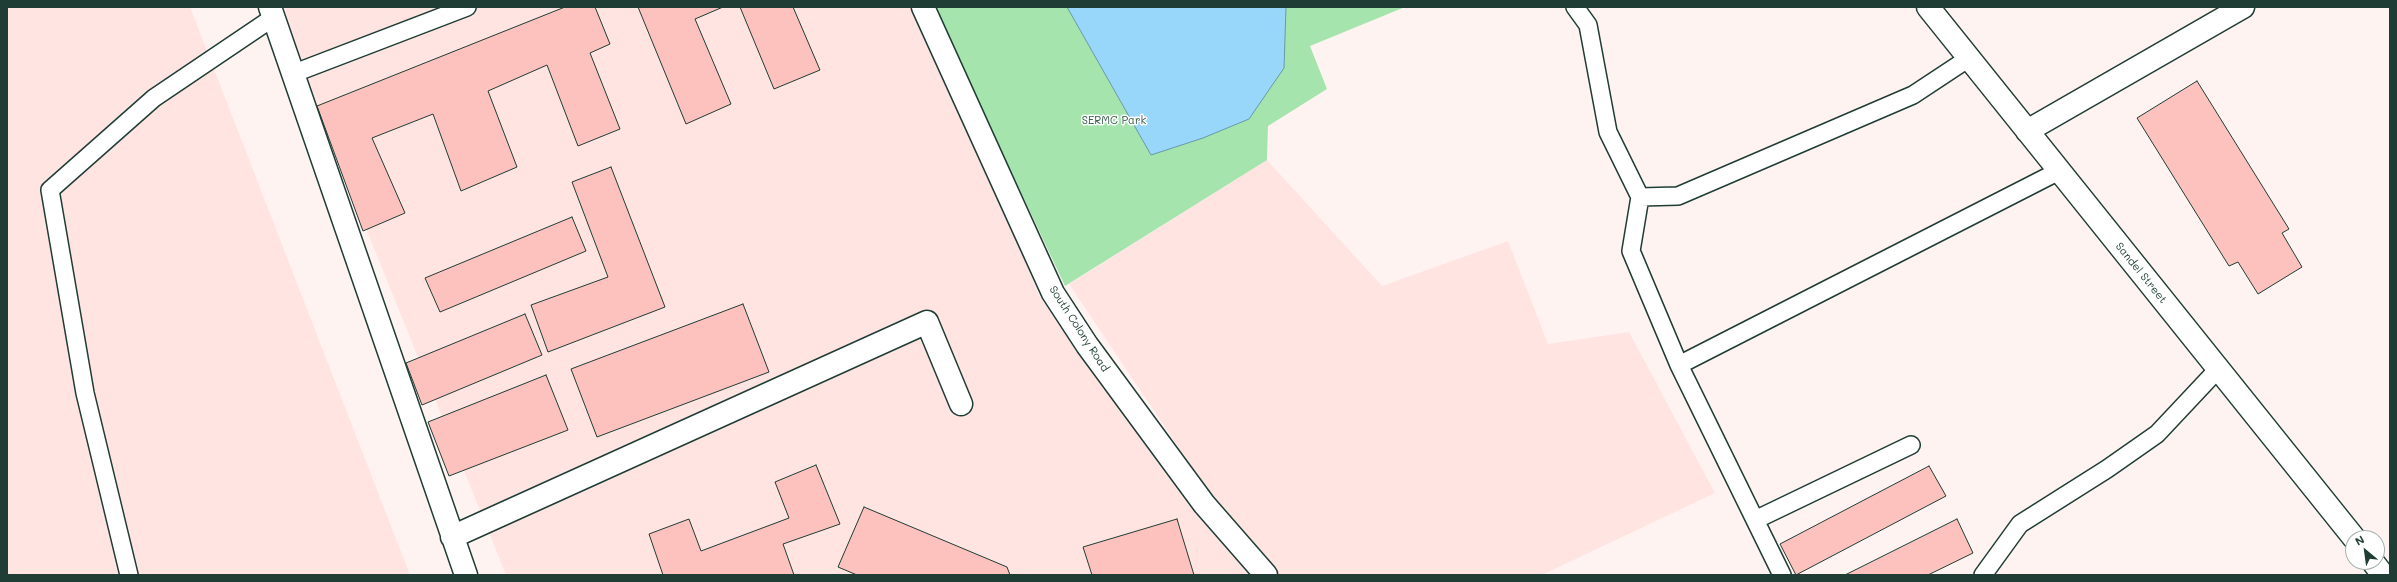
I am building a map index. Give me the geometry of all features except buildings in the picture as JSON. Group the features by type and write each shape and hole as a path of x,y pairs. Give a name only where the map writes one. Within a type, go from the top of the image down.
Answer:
{"street":[{"name":"South Colony Road","path":"922,7 1053,293 1087,345 1204,504 1266,575"},
{"name":"Sandel Street","path":"1928,7 2348,530"},
{"path":"2027,132 2243,7"},
{"path":"272,12 292,74 466,575"},
{"path":"452,537 927,322 961,404"}],"lane":[{"path":"292,74 467,7"},
{"path":"1575,7 1588,25 1608,132 1640,196 1631,250 1679,365 1782,575"},
{"path":"129,575 85,393 50,190 154,98 272,12"},
{"path":"1640,196 1678,196 1913,95 1969,58"},
{"path":"1679,365 2059,171"},
{"path":"1983,575 2020,524 2107,469 2157,434 2219,368"},
{"path":"1755,520 1911,445"}],"shaded area":[{"path":"7,7 190,7 410,575 7,575"},
{"path":"284,7 924,7 1039,296 1186,502 1250,575 506,575 314,100"},
{"path":"1267,160 1382,286 1508,241 1548,344 1629,332 1715,493 1542,575 1270,575 1219,508 1069,284"}],"green space":[{"name":"SERMC Park","path":"934,7 1405,7 1310,46 1327,89 1268,126 1267,160 1065,286"}],"water":[{"path":"1067,7 1286,7 1284,68 1249,119 1203,138 1151,155"}]}
